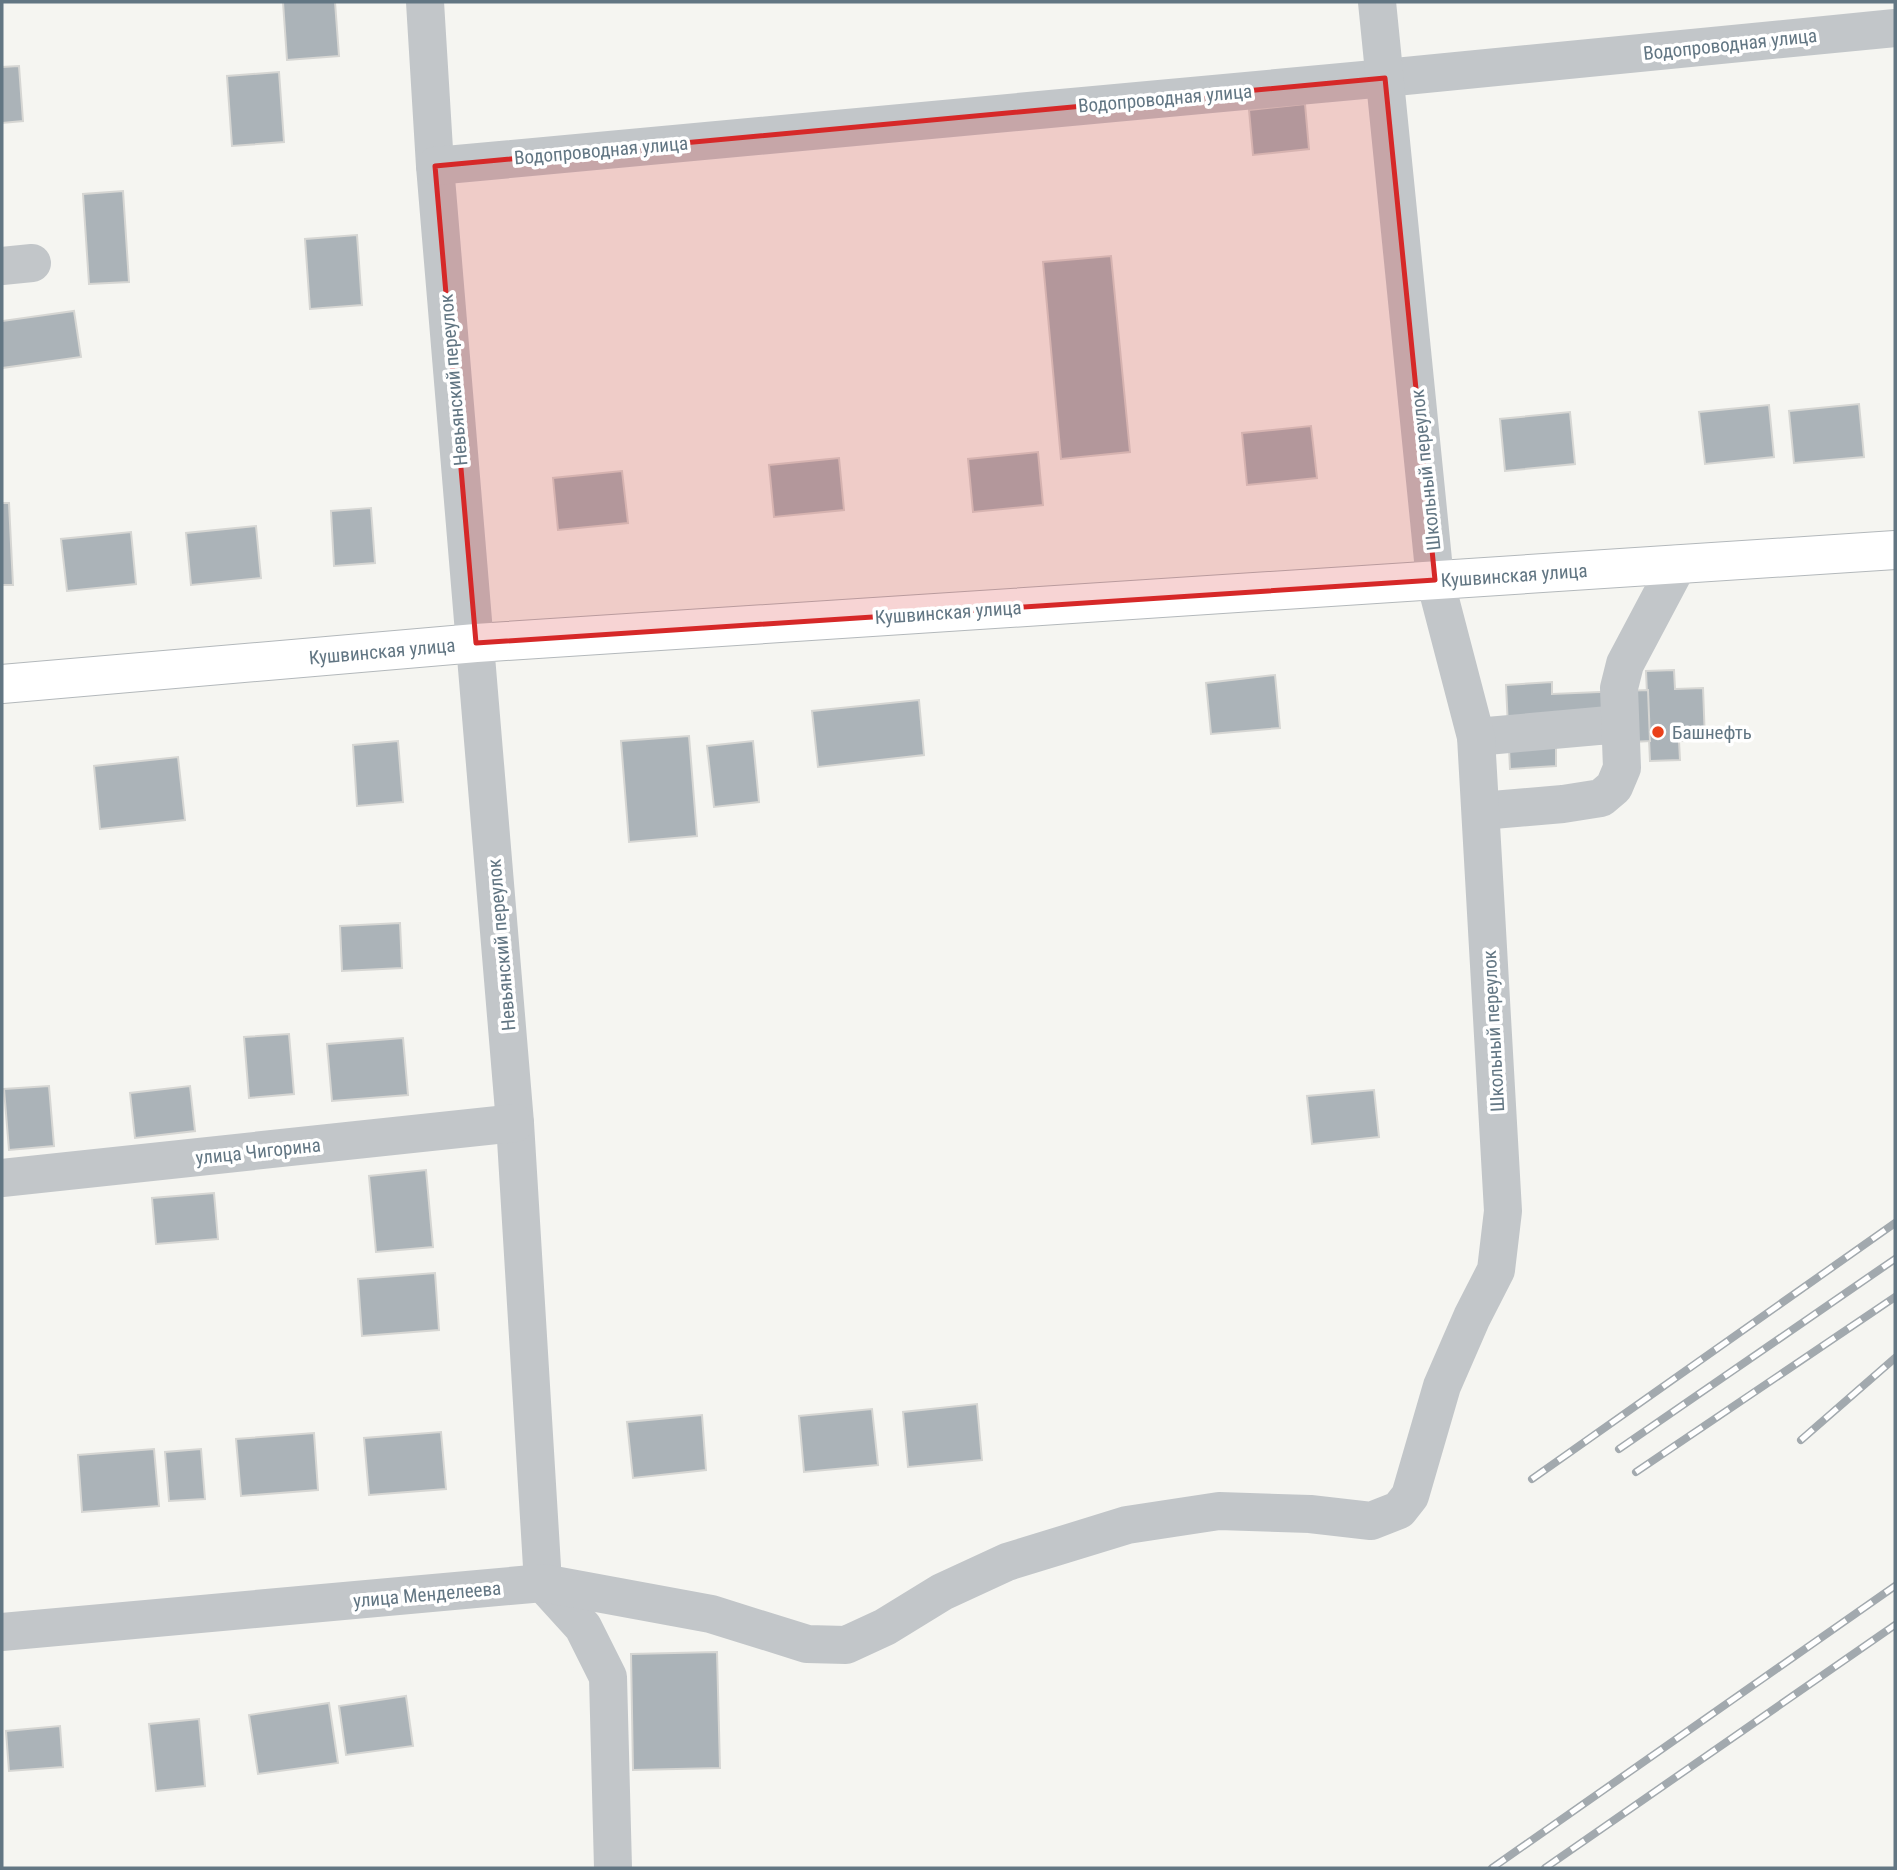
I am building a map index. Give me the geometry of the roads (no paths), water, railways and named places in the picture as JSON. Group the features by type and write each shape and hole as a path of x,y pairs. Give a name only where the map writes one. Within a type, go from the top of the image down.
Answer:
{"main road":[{"name":"Кушвинская улица","path":"2,684 475,643 1895,550"}],"street":[{"name":"Невьянский переулок","path":"425,2 435,166 515,1123 542,1583"},
{"name":"Школьный переулок","path":"846,1645 885,1627 942,1592 1007,1562 1127,1525 1219,1511 1310,1514 1371,1521 1399,1510 1410,1496 1442,1386 1496,1270 1503,1211 1476,737 1436,580 1377,2"},
{"name":"Водопроводная улица","path":"435,166 1895,28"},
{"path":"1481,811 1601,798 1614,787 1622,768 1619,688 1625,664 1678,564"},
{"path":"1476,737 1620,724"},
{"name":"улица Чигорина","path":"2,1178 515,1123"},
{"path":"542,1583 583,1627 608,1677 613,1868"},
{"name":"улица Менделеева","path":"2,1632 542,1583 711,1614 807,1644 846,1645"}],"railway":[{"path":"1532,1479 1895,1223"},
{"path":"1619,1449 1895,1259"},
{"path":"1636,1472 1895,1297"},
{"path":"1801,1440 1895,1358"},
{"path":"1492,1868 1895,1586"},
{"path":"1545,1868 1895,1625"}],"place":[{"name":"Башнефть","path":"1658,732"}]}
